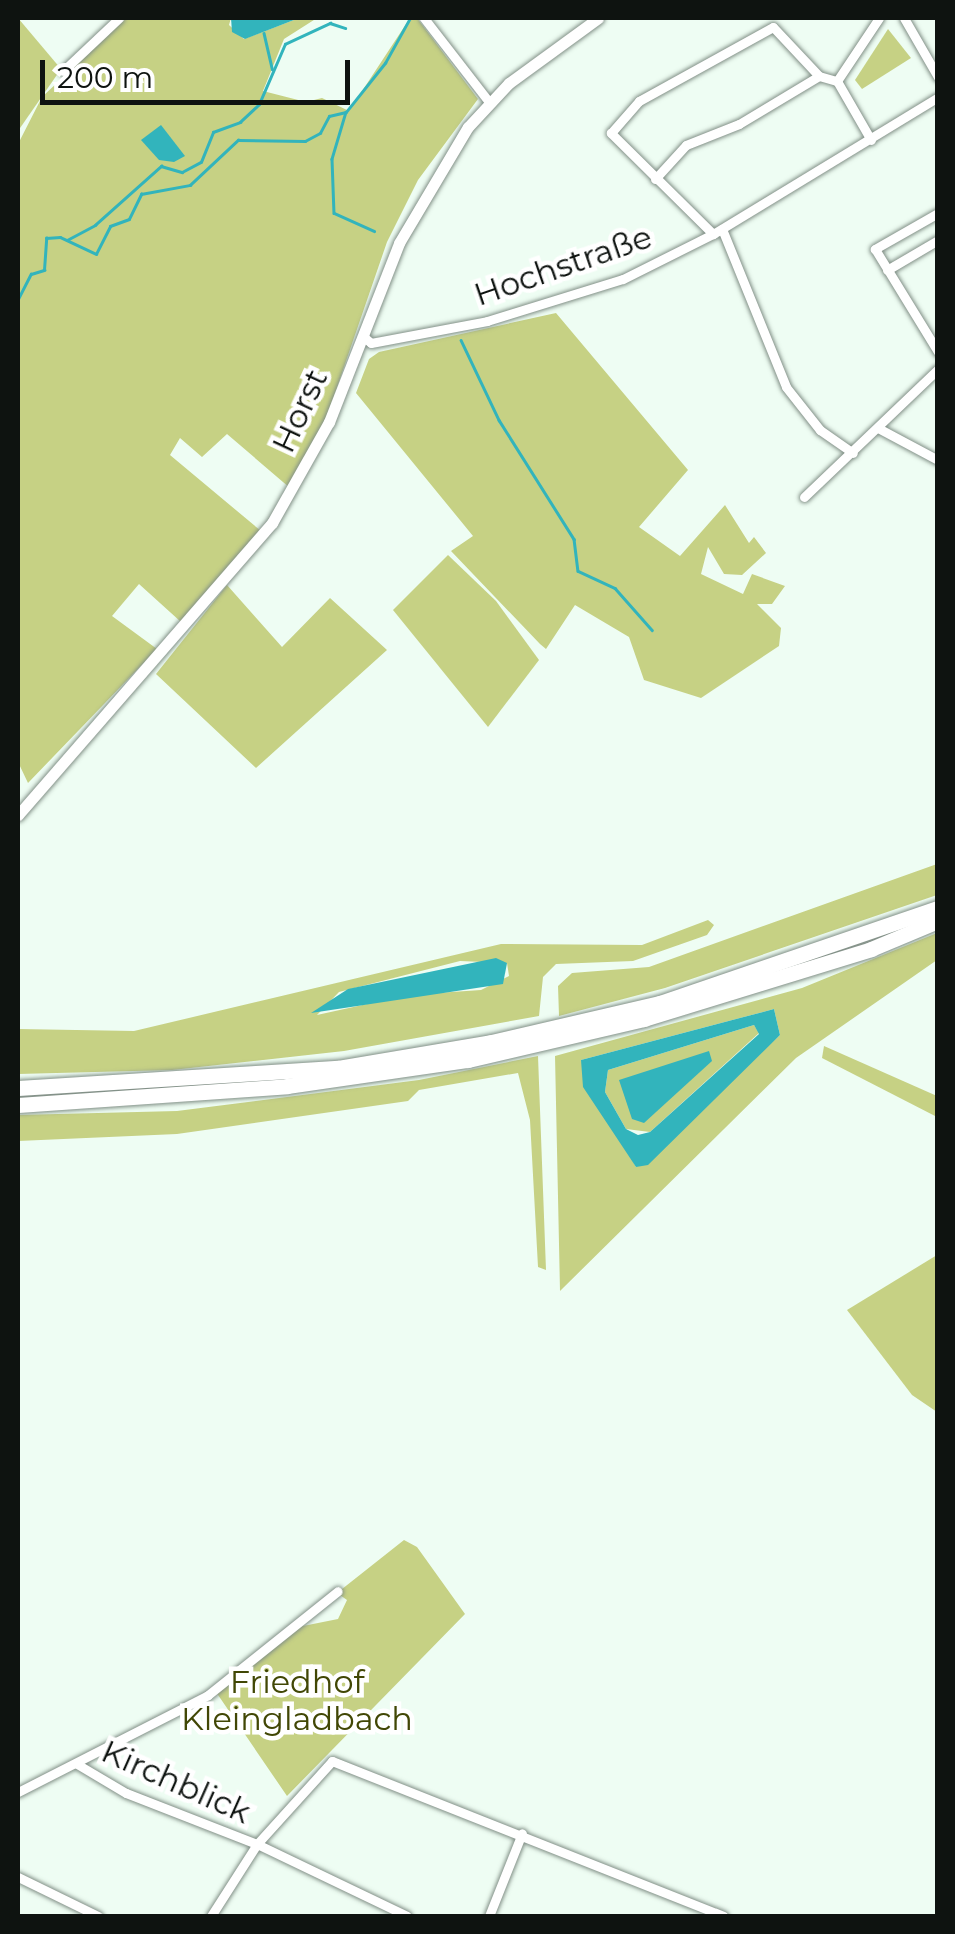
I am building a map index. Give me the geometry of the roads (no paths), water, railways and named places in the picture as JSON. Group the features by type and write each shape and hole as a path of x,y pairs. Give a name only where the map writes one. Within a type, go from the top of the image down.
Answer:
{"highway":[{"path":"18,1088 338,1068 491,1042 660,1003 938,908"},
{"path":"18,1106 287,1086 468,1060 644,1019 872,949 938,921"}],"street":[{"path":"63,72 118,18"},
{"path":"424,18 490,103"},
{"name":"Horst","path":"18,815 272,523 329,422 422,198 490,103 598,18"},
{"path":"838,81 879,18"},
{"path":"904,18 938,78"},
{"path":"853,452 820,430 786,387 717,232 611,133 639,100 772,27 818,76 838,81 871,140"},
{"path":"655,178 686,145 739,124 818,76"},
{"name":"Hochstraße","path":"364,336 371,343 503,316 623,278 717,232 938,97"},
{"path":"938,214 875,249 938,352"},
{"path":"887,270 938,240"},
{"path":"804,497 938,369"},
{"path":"878,428 938,460"},
{"path":"18,1792 208,1695 338,1591"},
{"path":"211,1916 256,1844 332,1761 723,1916"},
{"name":"Kirchblick","path":"77,1764 126,1794 256,1844 406,1916"},
{"path":"488,1916 522,1834"},
{"path":"18,1877 98,1916"}],"water":[{"path":"231,18 299,18 245,39 232,32"},
{"path":"161,125 185,156 174,162 159,160 141,140"},
{"path":"496,958 507,963 503,984 311,1013 348,989"},
{"path":"774,1009 780,1035 648,1165 636,1167 583,1087 581,1060","holes":["754,1025 759,1034 650,1132 638,1135 626,1129 605,1092 608,1070"]},
{"path":"709,1051 712,1061 644,1123 632,1119 619,1080"}],"waterway":[{"path":"18,299 31,274 44,270 46,238 60,237 96,254 110,226 129,219 141,194 190,185 238,140 305,141 320,133 329,116 346,112 385,63 410,18"},
{"path":"67,240 95,225 161,166 182,172 201,162 213,132 240,122 259,104 285,44 330,23 345,28"},
{"path":"264,33 272,69"},
{"path":"346,112 332,159 334,213 374,231"},
{"path":"461,340 499,420 574,539 578,571 615,588 652,630"}],"park label":[{"name":"Friedhof Kleingladbach","path":"297,1702"}]}
